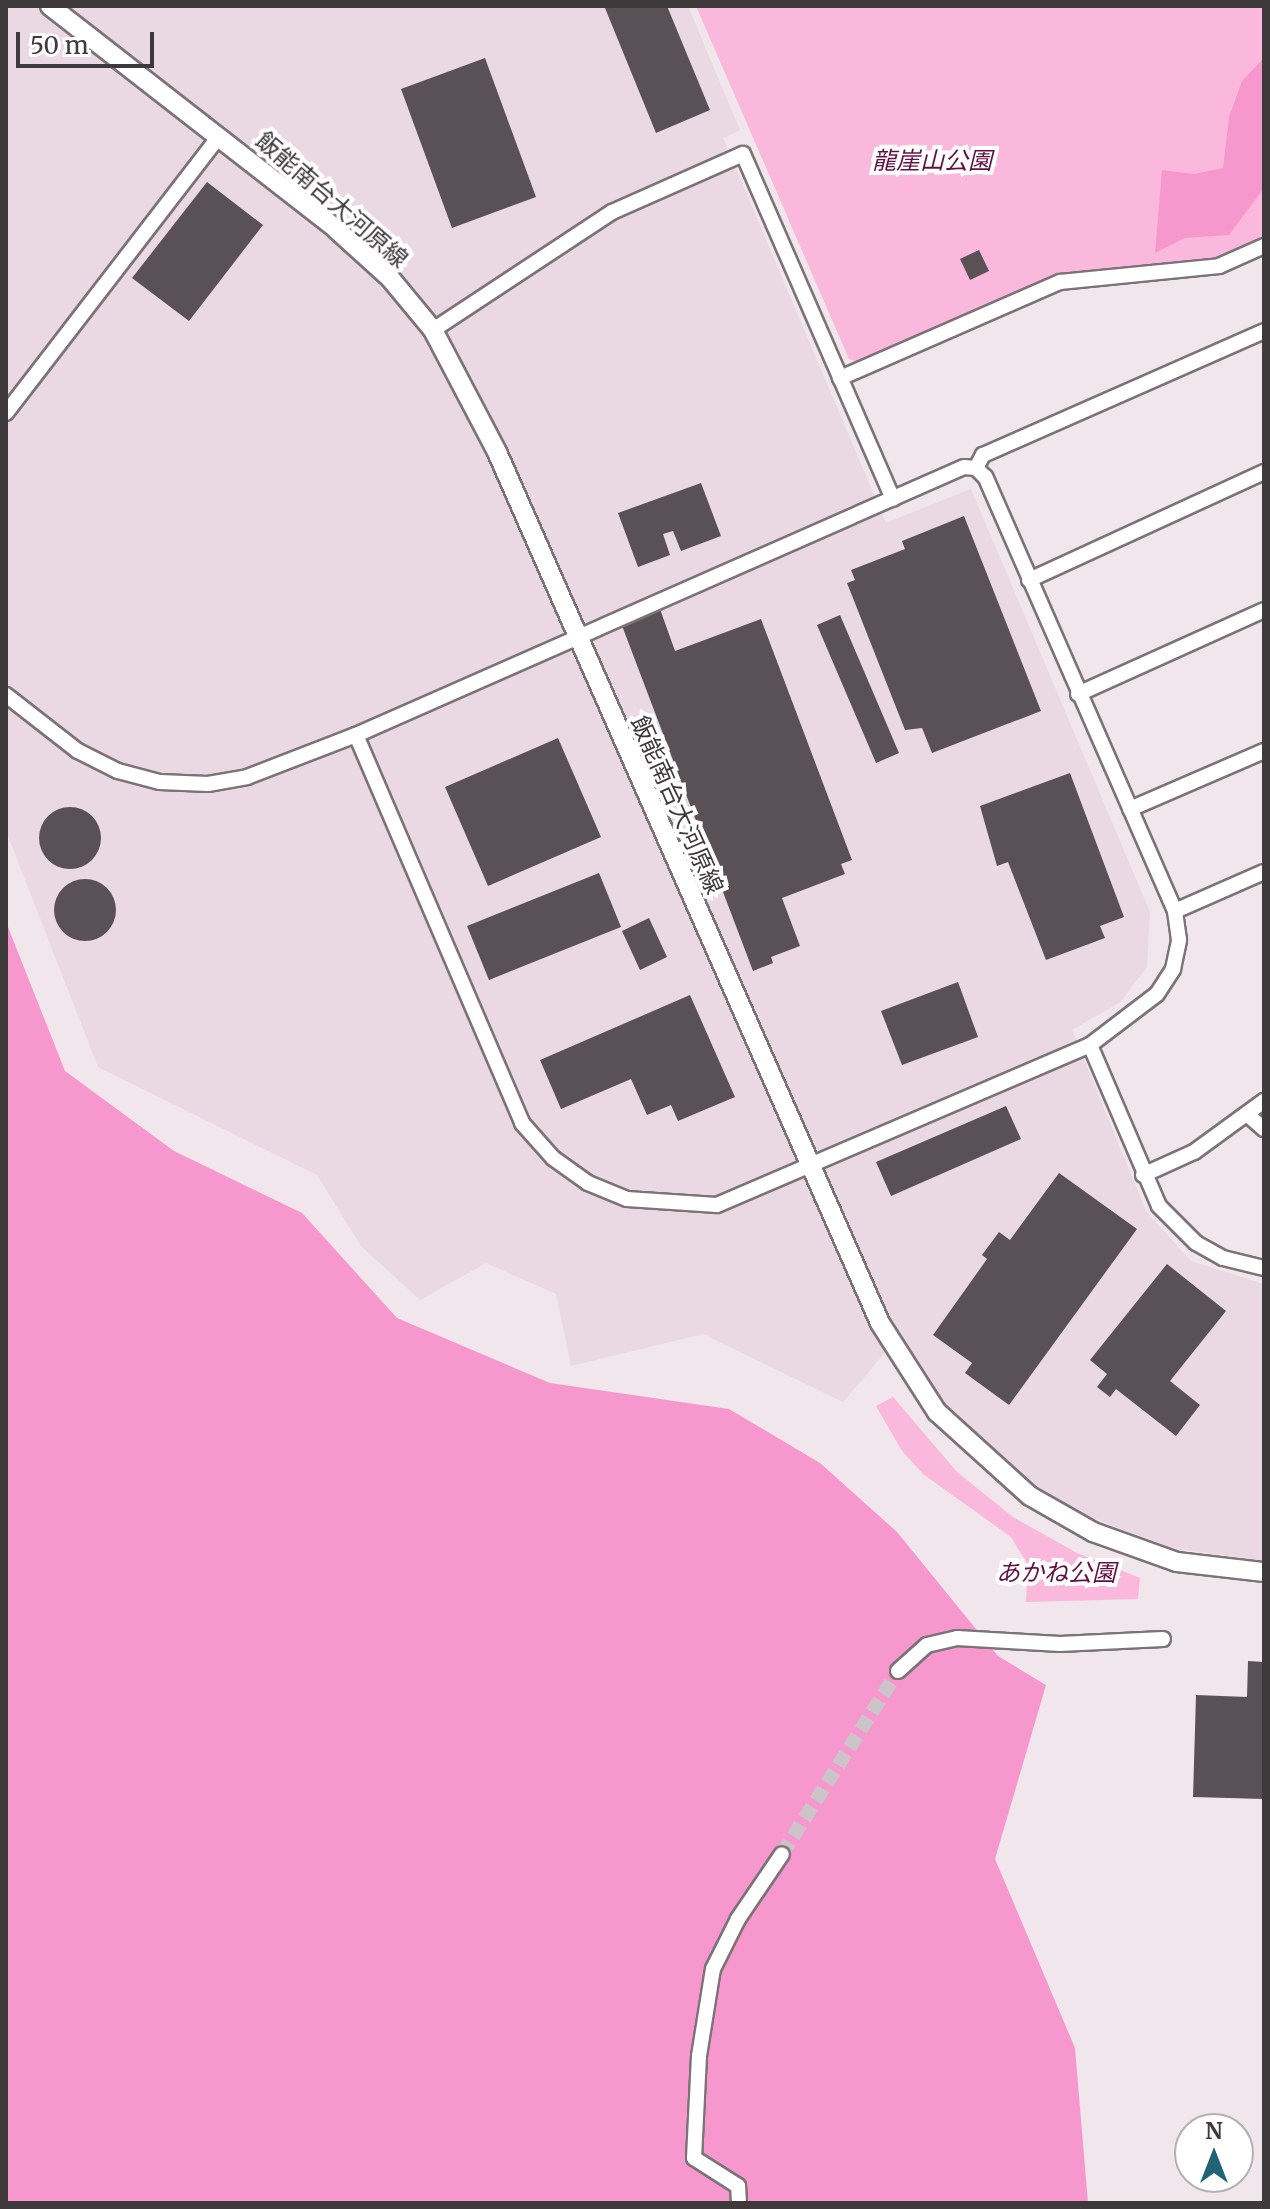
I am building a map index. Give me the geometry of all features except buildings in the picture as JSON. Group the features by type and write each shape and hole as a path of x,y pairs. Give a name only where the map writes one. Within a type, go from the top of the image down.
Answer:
{"street":[{"name":"飯能南台大河原線","path":"50,6 336,229 390,278 433,330 497,452 880,1323 937,1412 998,1471 1062,1515 1127,1546 1177,1562 1264,1572"},
{"path":"6,413 219,136"},
{"path":"433,330 612,212 743,154 893,499"},
{"path":"840,378 1060,282 1219,266 1264,246"},
{"path":"976,468 983,455 1264,331"},
{"path":"6,695 78,751 118,771 160,782 208,784 247,777 356,735 964,467 976,468 985,477 1175,911 1179,940 1173,969 1157,994 1090,1045 808,1163 717,1205 678,1206 627,1199 588,1183 553,1158 522,1123 356,735"},
{"path":"1029,580 1264,472"},
{"path":"1078,694 1264,610"},
{"path":"1130,809 1264,751"},
{"path":"1175,911 1264,872"},
{"path":"1090,1045 1143,1175 1159,1206 1196,1243 1223,1258 1264,1268"},
{"path":"1143,1175 1194,1152 1249,1116 1264,1101"},
{"path":"1249,1116 1264,1129"},
{"path":"898,1671 927,1645 957,1638 1060,1644 1163,1639"},
{"path":"739,2203 738,2186 694,2158 699,2056 713,1969 738,1919 782,1854"}],"shaded area":[{"path":"6,6 688,6 740,130 723,138 886,523 971,489 1150,912 1147,967 1120,1002 1072,1030 1146,1211 1191,1261 1264,1284 1264,1561 1173,1548 1066,1508 957,1425 895,1341 843,1402 703,1334 571,1366 556,1294 486,1263 420,1300 361,1246 317,1175 98,1067 6,831"},
{"path":"1264,58 1264,188 1229,235 1185,238 1155,253 1162,170 1194,174 1223,168 1229,117 1242,81"},
{"path":"6,922 65,1071 174,1151 302,1213 397,1318 550,1383 729,1409 820,1463 897,1532 998,1656 1046,1685 995,1859 1075,2048 1088,2203 6,2203"}],"green space":[{"name":"龍崖山公園","path":"696,6 1264,6 1264,237 1211,259 1056,274 857,362 849,359"},
{"name":"あかね公園","path":"893,1397 957,1472 1013,1517 1077,1553 1140,1578 1138,1599 1026,1602 1028,1565 1011,1537 923,1474 902,1451 876,1406"}],"tunnel":[{"path":"782,1854 898,1671"}]}
